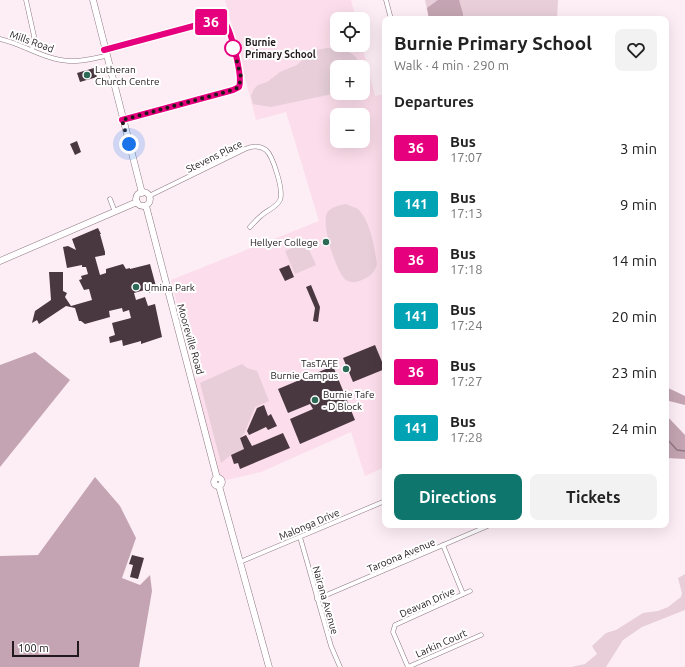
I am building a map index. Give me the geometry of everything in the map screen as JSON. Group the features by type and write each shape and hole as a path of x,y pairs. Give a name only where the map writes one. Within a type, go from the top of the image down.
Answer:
{"main road":[{"path":"93,0 122,120 142,193"},
{"path":"137,202 139,205 146,206 150,202 149,196 146,193 142,193"},
{"path":"137,202 137,197 142,193"},
{"path":"0,261 137,202"},
{"name":"Mooreville Road","path":"146,206 217,478 222,481 219,486 269,667"}],"street":[{"path":"26,0 34,36 32,50"},
{"path":"386,0 390,16"},
{"name":"Mills Road","path":"0,39 50,57 68,61 87,60 105,53 216,20 224,21 228,29 241,77 239,87 233,90 122,120"},
{"name":"Stevens Place","path":"149,196 245,149 252,146 261,147 269,153 272,160 281,189 281,197 277,204 260,216 250,227"},
{"path":"110,199 114,212"},
{"name":"Malonga Drive","path":"240,562 382,502"},
{"name":"Taroona Avenue","path":"317,598 483,528"},
{"name":"Nairana Avenue","path":"300,537 331,646 340,667"},
{"name":"Deavan Drive","path":"443,545 463,594"},
{"name":"Deavan Drive","path":"408,667 393,632 395,625 470,591"},
{"name":"Larkin Court","path":"408,667 481,635"}],"shaded area":[{"path":"225,0 351,0 354,12 330,12 330,52 364,52 366,60 330,60 330,100 370,100 370,76 375,96 382,95 382,468 365,476 351,432 261,472 222,481 218,478 192,380 209,374 201,372 187,343 171,280 319,221 286,112 256,120"},
{"path":"425,0 558,0 557,16 428,16"},
{"path":"438,0 459,0 463,16 428,16 427,8"},
{"path":"330,48 330,52 348,52 356,57 358,60 330,60 330,94 271,107 253,104 251,96 254,89 258,85 267,82 280,72 297,65 311,51"},
{"path":"346,204 358,209 366,221 375,250 377,264 371,275 355,282 346,280 338,268 330,248 326,227 327,213 335,207"},
{"path":"306,243 316,265 295,274 285,251"},
{"path":"35,352 70,380 0,467 0,365"},
{"path":"242,364 247,368 257,371 269,401 255,407 244,434 240,438 244,449 231,455 221,463 200,383"},
{"path":"669,388 685,396 685,405 669,401"},
{"path":"669,418 685,435 685,459 669,458"},
{"path":"95,477 120,506 136,538 122,578 140,585 150,575 152,591 139,667 0,667 0,556 38,555"},
{"path":"685,574 685,610 642,627 623,640 606,667 571,667 585,664 597,654 592,646 606,633 616,630 643,613 658,611 668,607 681,597 682,593 678,578"}],"building":[{"name":"Lutheran Church Centre","path":"94,68 97,77 80,82 77,73"},
{"path":"77,141 81,152 75,155 70,144"},
{"name":"Umina Park","path":"98,228 105,252 105,255 95,257 100,275 106,273 106,269 123,264 126,269 130,269 150,264 157,290 149,293 148,289 134,293 136,300 145,297 148,306 155,304 162,337 141,344 141,341 123,346 122,340 110,343 109,337 115,335 112,323 131,318 129,310 123,312 122,308 109,311 110,317 85,324 79,321 75,308 66,306 39,324 37,320 32,323 35,311 51,300 49,272 63,272 63,291 67,293 65,297 71,306 92,300 89,289 84,290 79,280 82,279 81,276 88,274 86,267 82,267 82,265 67,268 63,247 68,246 76,250 72,239"},
{"path":"289,265 294,277 285,281 279,269"},
{"path":"311,285 320,307 318,322 313,321 315,308 306,287"},
{"path":"375,345 382,362 382,370 353,382 343,358"},
{"name":"Burnie Tafe - D Block","path":"333,366 355,420 300,444 290,419 313,409 310,404 288,413 278,389"},
{"path":"264,405 268,416 271,414 277,426 268,430 266,427 249,435 247,431 257,408"},
{"path":"283,433 290,448 240,469 238,463 234,464 231,455 244,449 240,438 246,435 252,446"},
{"path":"132,555 144,558 138,579 130,577 133,565 129,564"}],"waterway":[{"path":"669,441 677,450 685,451"}],"bus line":[{"name":"36","path":"104,50 220,20 224,21 228,29 241,77 239,87 233,90 122,120"}],"place":[{"name":"Burnie Primary School","path":"233,48"},
{"name":"Lutheran Church Centre","path":"87,75"},
{"name":"Hellyer College","path":"326,242"},
{"name":"Umina Park","path":"136,287"},
{"name":"TasTAFE Burnie Campus","path":"346,369"},
{"name":"Burnie Tafe - D Block","path":"315,400"}],"route":[{"path":"129,144 122,120 233,90 239,87 241,77 232,43 233,48"}]}
